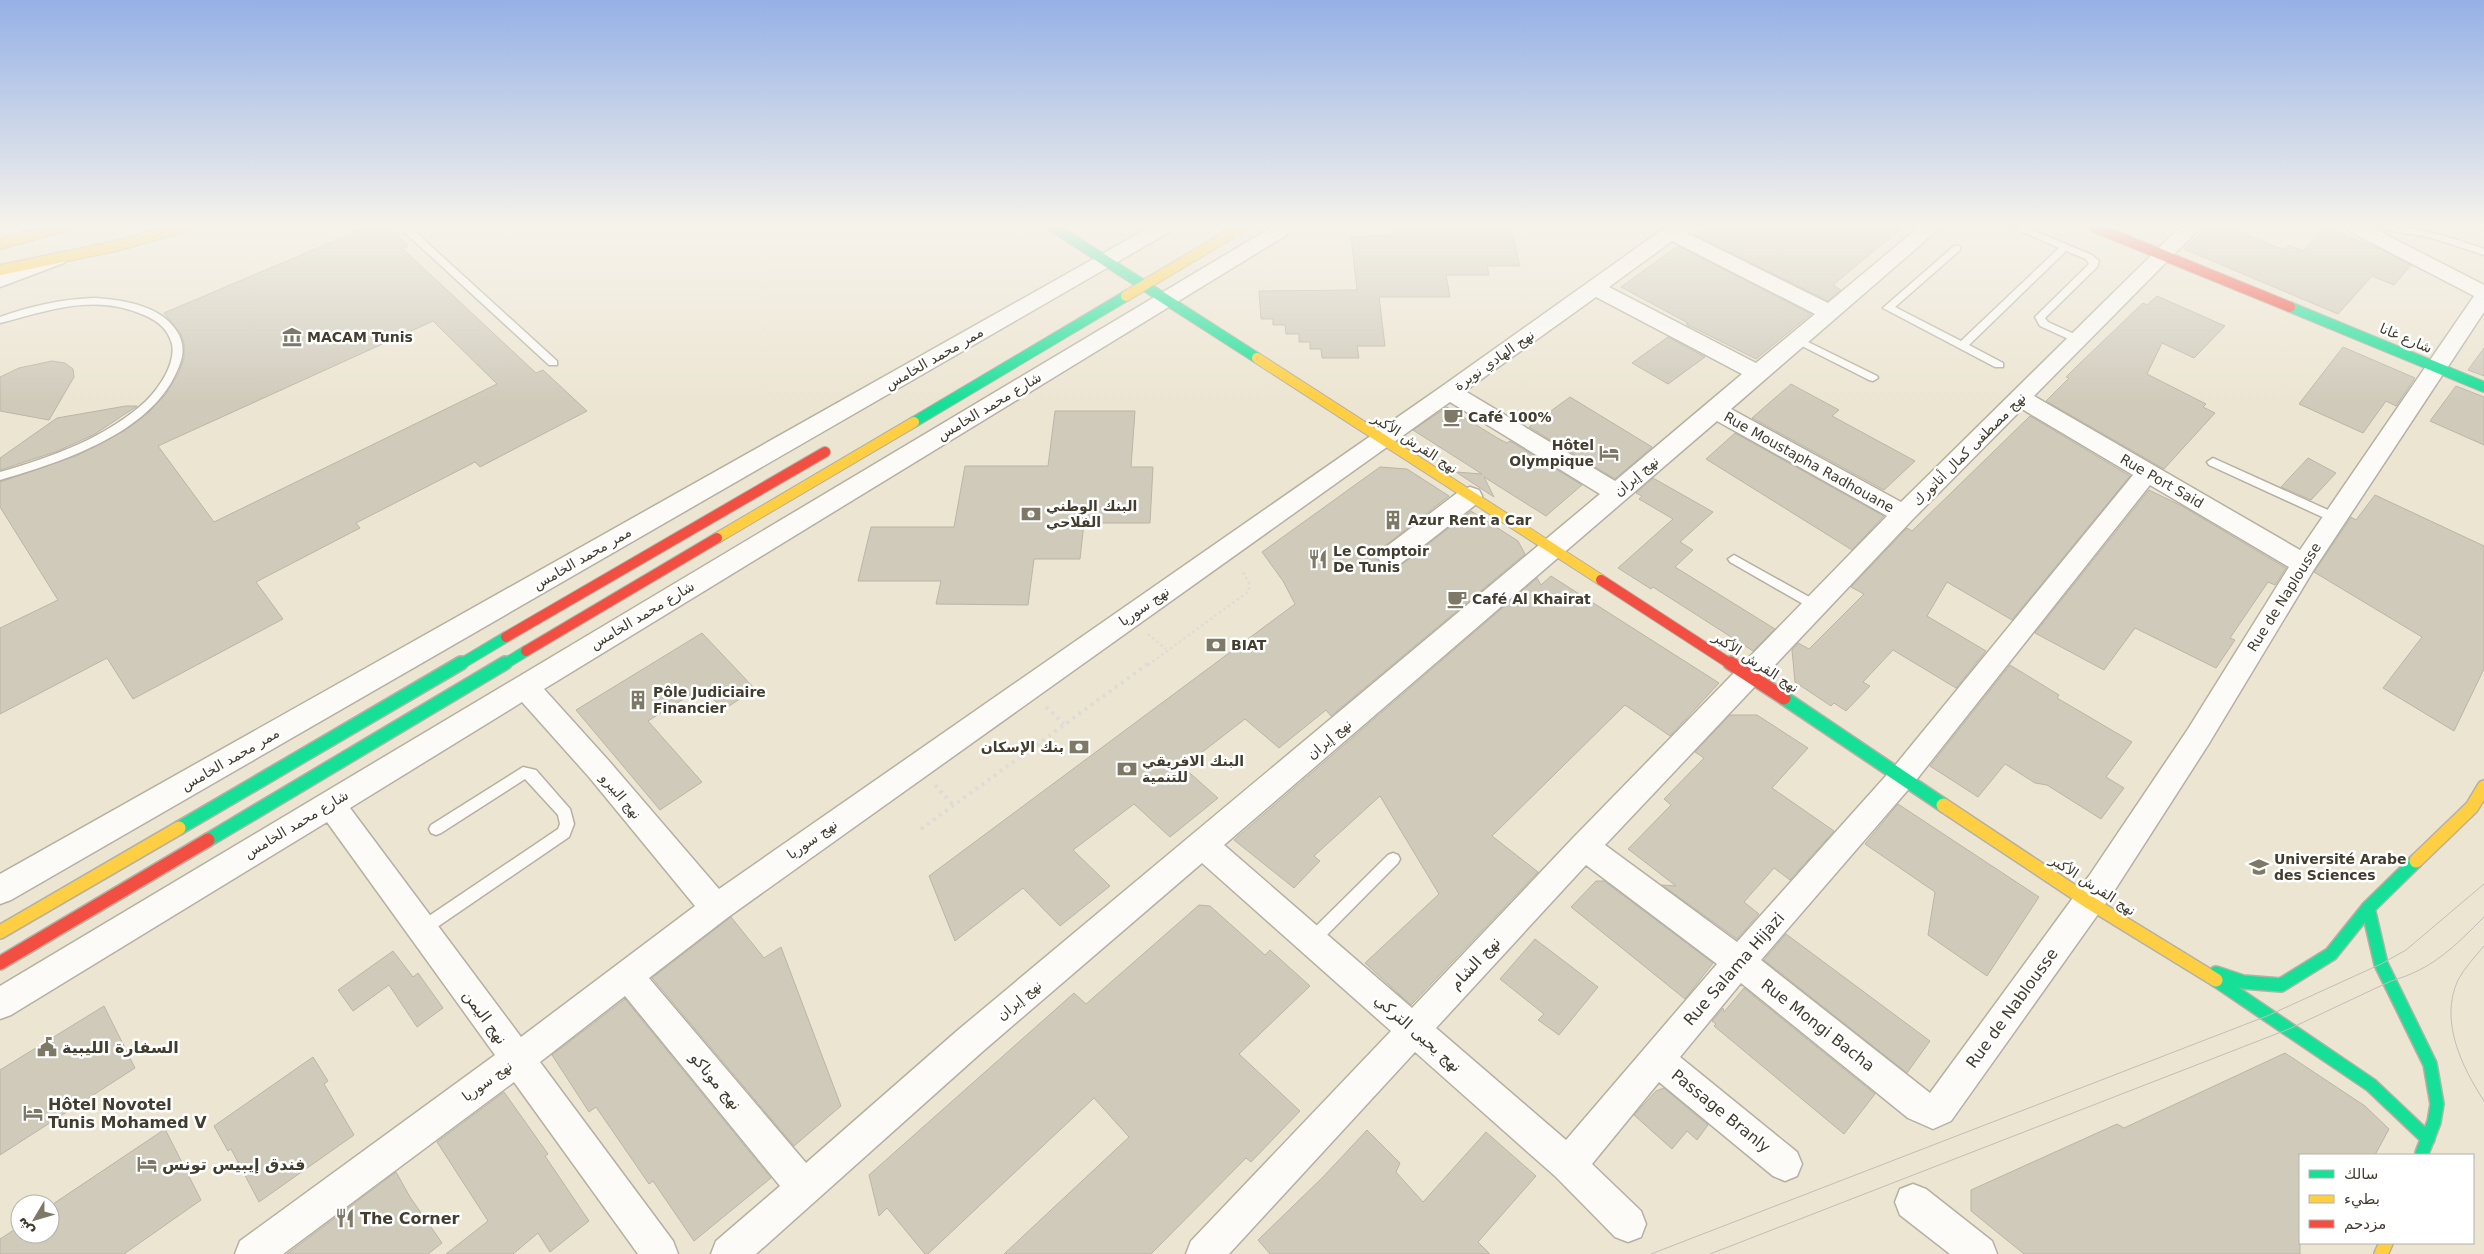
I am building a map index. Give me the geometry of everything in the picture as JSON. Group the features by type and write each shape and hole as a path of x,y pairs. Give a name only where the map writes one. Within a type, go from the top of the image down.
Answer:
{"main road":[{"name":"شارع محمد الخامس","path":"0,963 1144,286"},
{"name":"نهج القرش الأكبر","path":"1146,286 1749,675 1903,776 2089,902 2196,967 2371,1085 2429,1135"},
{"name":"شارع غانا","path":"2237,286 2484,387"},
{"path":"0,932 836,446"},
{"path":"2196,967 2243,982 2281,985 2331,954 2368,908 2472,807 2484,787"},
{"path":"2368,908 2381,964 2430,1064 2437,1104 2429,1135 2421,1154"}],"street":[{"name":"ممر محمد الخامس","path":"0,890 1060,286"},
{"name":"شارع محمد الخامس","path":"0,1004 1189,286"},
{"name":"نهج الهادي نويرة","path":"1381,439 1599,286"},
{"path":"1781,286 1831,312"},
{"name":"نهج إيران","path":"728,1254 970,1041 1552,549 1616,492 1862,286"},
{"name":"نهج مصطفى كمال أتاتورك","path":"1749,675 1903,514 2132,286"},
{"path":"2466,286 2484,295"},
{"path":"1596,288 1759,374"},
{"name":"Rue de Naplousse","path":"2089,902 2198,737 2304,564 2484,295"},
{"path":"1450,392 1616,492"},
{"name":"Rue Port Said","path":"2020,398 2304,564"},
{"name":"Rue Moustapha Radhouane","path":"1714,410 1903,514"},
{"name":"نهج سوريا","path":"261,1252 716,908 1381,439"},
{"name":"Rue Salama Hijazi","path":"1568,1165 1739,962 1903,776 2147,473"},
{"path":"1391,557 1470,496"},
{"name":"نهج الشام","path":"1209,1252 1413,1028 1584,846 1749,675"},
{"name":"نهج البيرو","path":"524,686 599,769 716,908"},
{"name":"نهج اليمن","path":"330,803 516,1060 660,1254"},
{"name":"نهج يحيى التركي","path":"1203,845 1568,1165 1628,1224"},
{"name":"Rue Mongi Bacha","path":"1584,846 1739,962 1920,1106 1933,1112"},
{"name":"Rue de Nablousse","path":"1933,1112 1939,1109 2089,902"},
{"name":"نهج موناكو","path":"627,975 804,1188"},
{"name":"Passage Branly","path":"1657,1058 1786,1164"},
{"path":"1914,1202 1979,1254"}],"lane":[{"path":"468,286 553,363"},
{"path":"1914,286 1888,308 1999,365"},
{"path":"1962,346 2025,286"},
{"path":"2072,286 2042,314 2041,320 2049,326 2079,340"},
{"path":"0,320 60,304 91,301 119,302 145,311 166,322 177,338 178,358 168,381 147,405 117,428 71,453 37,466 0,476"},
{"path":"1798,340 1873,378"},
{"path":"2213,462 2335,518"},
{"path":"1734,559 1816,606"},
{"path":"422,929 564,833 567,824 565,813 531,774 523,773 436,829"},
{"path":"1312,940 1393,859"}],"path":[{"path":"921,828 1249,591 1250,583 1228,547"}],"building":[{"path":"229,286 442,286 536,373 543,370 587,411 480,467 475,462 356,523 360,528 256,582 283,619 133,699 107,658 0,714 0,628 58,600 0,507 0,482 76,456 126,430 148,413 166,394 179,372 184,358 184,344 181,334 164,313","holes":["433,321 497,384 214,522 158,446"]},
{"path":"1357,286 1448,286 1450,297 1379,297 1385,346 1357,346 1359,358 1322,358 1321,349 1310,349 1310,342 1299,342 1299,334 1286,334 1285,325 1273,325 1273,319 1261,319 1259,291 1357,290"},
{"path":"1755,286 1811,314 1756,359 1686,324 1688,323 1621,287"},
{"path":"1797,286 1834,286 1841,290 1828,301"},
{"path":"2271,286 2363,286 2338,314"},
{"path":"2157,296 2225,326 2194,358 2162,343 2147,374 2206,404 2203,407 2215,413 2164,469 2046,401 2069,378 2066,377 2143,303 2147,305"},
{"path":"1668,337 1705,357 1668,384 1632,363"},
{"path":"2343,347 2415,378 2396,406 2386,401 2363,433 2299,404"},
{"path":"2484,348 2484,376 2468,370"},
{"path":"52,361 65,363 73,369 74,377 49,420 0,411 0,377 19,368"},
{"path":"1791,384 1839,410 1832,416 1915,461 1884,490 1752,418"},
{"path":"2456,386 2484,397 2484,445 2430,421"},
{"path":"1570,397 1652,447 1615,479 1529,427"},
{"path":"126,406 137,406 95,434 58,451 0,470 0,458 57,418"},
{"path":"1447,407 1499,439 1507,443 1510,441 1582,485 1546,516 1484,477 1494,497 1456,472 1482,474 1413,430"},
{"path":"1055,411 1135,411 1131,467 1153,467 1150,523 1084,523 1080,559 1034,559 1028,605 936,604 941,581 858,581 871,527 954,527 965,466 1048,466"},
{"path":"2030,416 2130,476 2012,620 1947,582 1927,616 1986,651 1956,688 1893,650 1863,682 1870,686 1846,711 1834,703 1831,706 1795,682 1792,650 1798,643 1809,649 1864,594 1851,587 1907,528 1912,531"},
{"path":"1735,433 1884,516 1852,550 1706,459"},
{"path":"2308,458 2336,473 2311,500 2281,487"},
{"path":"1380,467 1407,469 1449,496 1381,549 1376,558 1382,566 1391,568 1401,565 1471,511 1518,541 1525,554 1331,716 1326,710 1279,748 1245,719 1183,767 1218,798 1170,837 1134,804 1073,850 1110,886 1060,926 1023,888 955,941 929,876 1295,604 1283,581 1262,552"},
{"path":"1653,478 1713,512 1680,542 1693,550 1675,567 1775,629 1753,651 1653,587 1651,589 1618,568 1673,519 1639,499 1642,496 1636,493"},
{"path":"2149,490 2182,506 2286,568 2275,585 2268,582 2230,638 2235,640 2216,668 2135,628 2104,670 2035,633"},
{"path":"2375,495 2484,546 2484,669 2454,731 2383,688 2422,637 2314,572 2351,517 2356,520"},
{"path":"1551,576 1719,683 1670,736 1625,705 1492,836 1538,872 1411,1005 1365,963 1439,894 1380,796 1314,856 1320,861 1294,888 1234,840 1537,578 1541,585"},
{"name":"Pôle Judiciaire Financier","path":"702,633 755,689 723,710 703,687 648,721 702,782 660,810 576,710"},
{"path":"2010,665 2059,695 2057,698 2132,742 2106,777 2124,788 2101,819 2047,785 2035,783 2005,764 1978,797 1930,766"},
{"path":"1730,715 1757,715 1808,748 1772,788 1834,831 1790,880 1774,868 1744,902 1759,914 1737,939 1662,885 1676,886 1628,849 1671,805 1664,799 1704,758 1695,752"},
{"path":"1898,804 2039,897 1987,976 1928,935 1935,892 1865,844"},
{"path":"1596,881 1604,881 1713,963 1685,999 1571,907"},
{"path":"1199,905 1210,906 1265,955 1270,950 1310,986 1239,1054 1300,1111 1251,1162 1246,1158 1151,1254 1004,1254 1129,1137 1094,1098 928,1254 925,1254 887,1208 879,1216 869,1175 1074,993 1086,1004"},
{"path":"731,917 764,958 781,947 841,1106 794,1146 652,978"},
{"path":"1786,934 1930,1041 1907,1073 1764,960"},
{"path":"1535,939 1598,987 1559,1035 1538,1020 1544,1014 1500,979"},
{"path":"393,951 413,977 418,973 443,1008 417,1027 389,985 353,1011 338,990"},
{"path":"1744,988 1875,1094 1844,1134 1714,1026 1716,1024 1712,1021 1723,1008 1724,1012"},
{"path":"625,999 771,1178 694,1241 653,1181 649,1184 596,1107 589,1112 552,1055"},
{"name":"Hôtel Novotel Tunis Mohamed V","path":"104,1006 135,1068 0,1155 0,1070"},
{"path":"2285,1053 2365,1106 2389,1129 2376,1154 2299,1154 2300,1254 2024,1254 1971,1211 1971,1190 2117,1124 2124,1128"},
{"path":"313,1057 328,1081 324,1084 354,1135 259,1202 231,1149 228,1151 214,1126"},
{"path":"1664,1088 1708,1125 1697,1140 1687,1131 1672,1149 1634,1115 1656,1091"},
{"path":"504,1092 548,1154 545,1156 589,1221 550,1252 538,1233 513,1254 446,1254 488,1221 437,1142"},
{"name":"فندق إيبيس تونس","path":"165,1129 201,1200 124,1254 0,1254 0,1239 10,1232 10,1244 60,1244 60,1199"},
{"path":"1367,1130 1400,1163 1396,1172 1423,1202 1486,1132 1536,1176 1478,1242 1490,1254 1270,1254 1258,1240 1323,1177"},
{"path":"396,1172 410,1197 442,1243 428,1254 287,1254"}],"tram line":[{"path":"1651,1254 2267,1016 2381,964 2406,950 2484,884"},
{"path":"1710,1254 2289,1029 2391,981 2419,970 2442,956 2484,917"},
{"path":"2484,946 2458,980 2451,1011 2452,1027 2461,1059 2484,1101"}],"traffic: fast":[{"path":"1144,286 1257,358"},
{"path":"914,422 1126,296"},
{"path":"2290,307 2484,387"},
{"path":"179,828 506,637"},
{"path":"208,840 526,651"},
{"path":"1784,698 1943,805"},
{"path":"2216,973 2243,982 2281,985 2331,954 2368,908 2416,861"},
{"path":"2368,908 2381,964 2430,1064 2437,1104 2434,1122 2422,1153"},
{"path":"2216,980 2371,1085 2428,1139"}],"traffic: slow":[{"path":"1126,296 1144,286"},
{"path":"1257,358 1601,580"},
{"path":"717,538 914,422"},
{"path":"2416,861 2472,807 2484,787"},
{"path":"1943,805 2089,902 2216,980"},
{"path":"0,932 179,828"},
{"path":"2381,1254 2386,1244"}],"traffic: jam":[{"path":"2237,286 2290,307"},
{"path":"506,637 825,452"},
{"path":"526,651 717,538"},
{"path":"1601,580 1784,698"},
{"path":"0,963 208,840"}],"place":[{"name":"MACAM Tunis","path":"292,337"},
{"name":"Café 100%","path":"1453,417"},
{"name":"Hôtel Olympique","path":"1609,453"},
{"name":"البنك الوطني الفلاحي","path":"1031,514"},
{"name":"Azur Rent a Car","path":"1393,520"},
{"name":"Le Comptoir De Tunis","path":"1318,559"},
{"name":"Café Al Khairat","path":"1457,599"},
{"name":"BIAT","path":"1216,645"},
{"name":"Pôle Judiciaire Financier","path":"638,700"},
{"name":"بنك الإسكان","path":"1079,747"},
{"name":"البنك الافريقي للتنمية","path":"1127,769"},
{"name":"Université Arabe des Sciences","path":"2259,867"},
{"name":"السفارة الليبية","path":"47,1047"},
{"name":"Hôtel Novotel Tunis Mohamed V","path":"33,1113"},
{"name":"فندق إيبيس تونس","path":"147,1164"},
{"name":"The Corner","path":"345,1218"}]}
